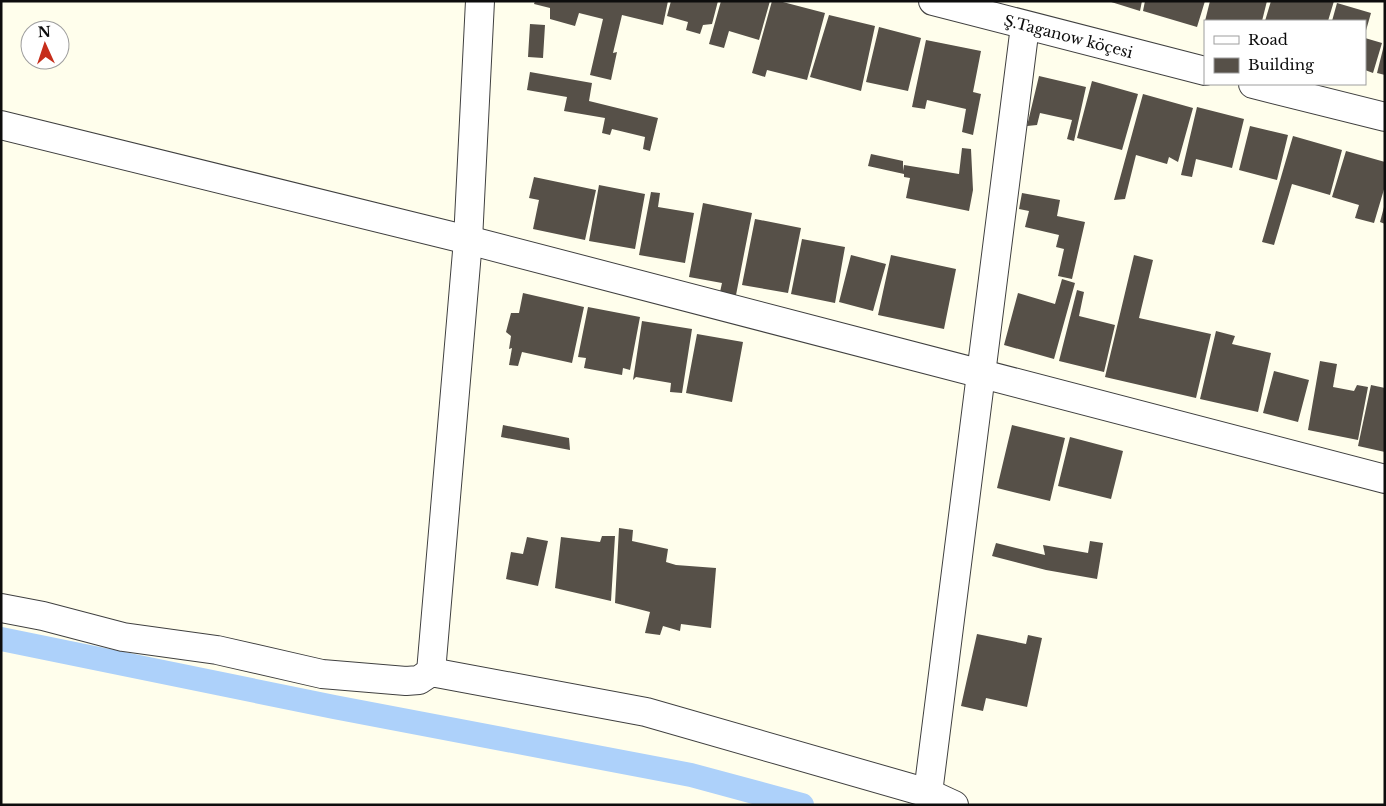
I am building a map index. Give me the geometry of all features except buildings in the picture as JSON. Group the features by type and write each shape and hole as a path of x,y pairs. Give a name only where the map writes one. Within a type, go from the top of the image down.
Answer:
{"street":[{"path":"431,672 468,240 480,1"},
{"name":"Ş.Taganow köçesi","path":"933,1 1204,72"},
{"path":"928,793 1025,26"},
{"path":"1257,85 1385,117"},
{"path":"1,125 468,240 1385,479"},
{"path":"1,608 43,616 123,637 217,650 322,674 406,681 418,680 431,672 646,712 928,793 954,805"}],"waterway":[{"path":"1,639 334,707 691,775 802,805"}]}
